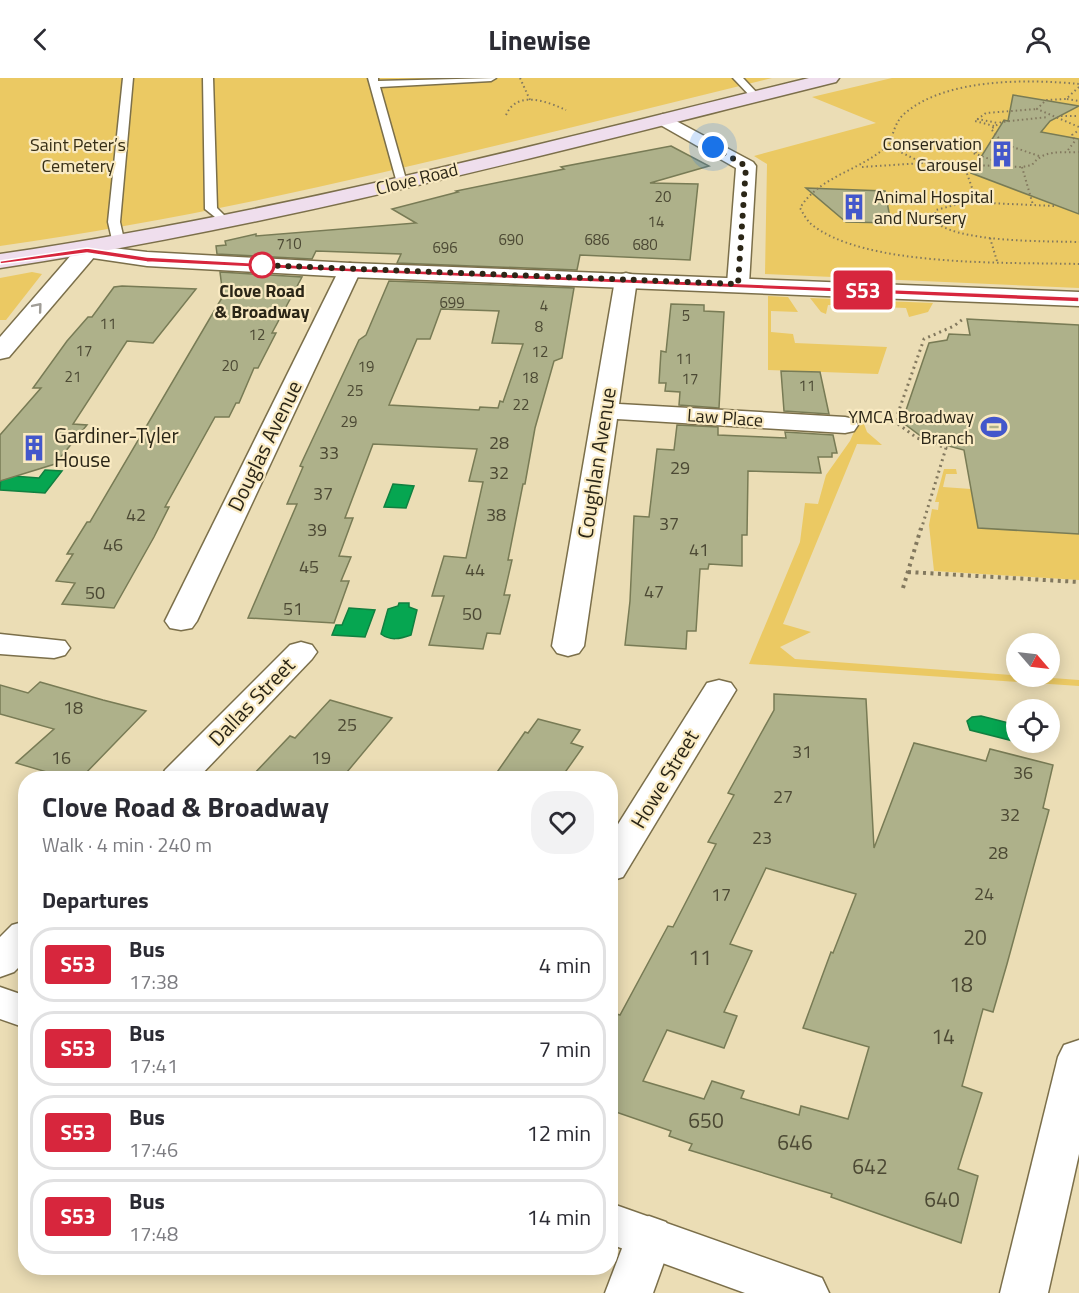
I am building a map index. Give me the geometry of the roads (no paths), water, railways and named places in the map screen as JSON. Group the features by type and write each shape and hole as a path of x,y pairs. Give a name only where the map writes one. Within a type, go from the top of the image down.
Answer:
{"main road":[{"name":"Clove Road","path":"0,261 119,244 402,183 830,78"}],"street":[{"path":"663,119 746,166 738,284"},
{"path":"0,352 87,250 147,259 350,270 1079,299"},
{"name":"Douglas Avenue","path":"181,621 350,270"},
{"name":"Coughlan Avenue","path":"568,646 626,280"},
{"name":"Law Place","path":"605,411 845,425"},
{"path":"0,644 54,648"},
{"name":"Dallas Street","path":"185,771 301,651"},
{"name":"Howe Street","path":"618,855 719,690"},
{"path":"0,962 18,943"},
{"path":"0,1003 18,1009"},
{"path":"1024,1293 1079,1057"},
{"path":"630,1293 630,1230 805,1293"}],"lane":[{"path":"119,244 114,222 128,78"},
{"path":"208,78 211,209 225,222"},
{"path":"402,183 374,81 491,78"},
{"path":"738,78 755,96"}],"place":[{"name":"Conservation Carousel","path":"1002,154"},
{"name":"Animal Hospital and Nursery","path":"854,207"},
{"name":"Clove Road & Broadway","path":"262,265"},
{"name":"YMCA Broadway Branch","path":"994,427"},
{"name":"Gardiner-Tyler House","path":"34,448"}],"park label":[{"name":"Saint Peter’s Cemetery","path":"78,155"}]}
